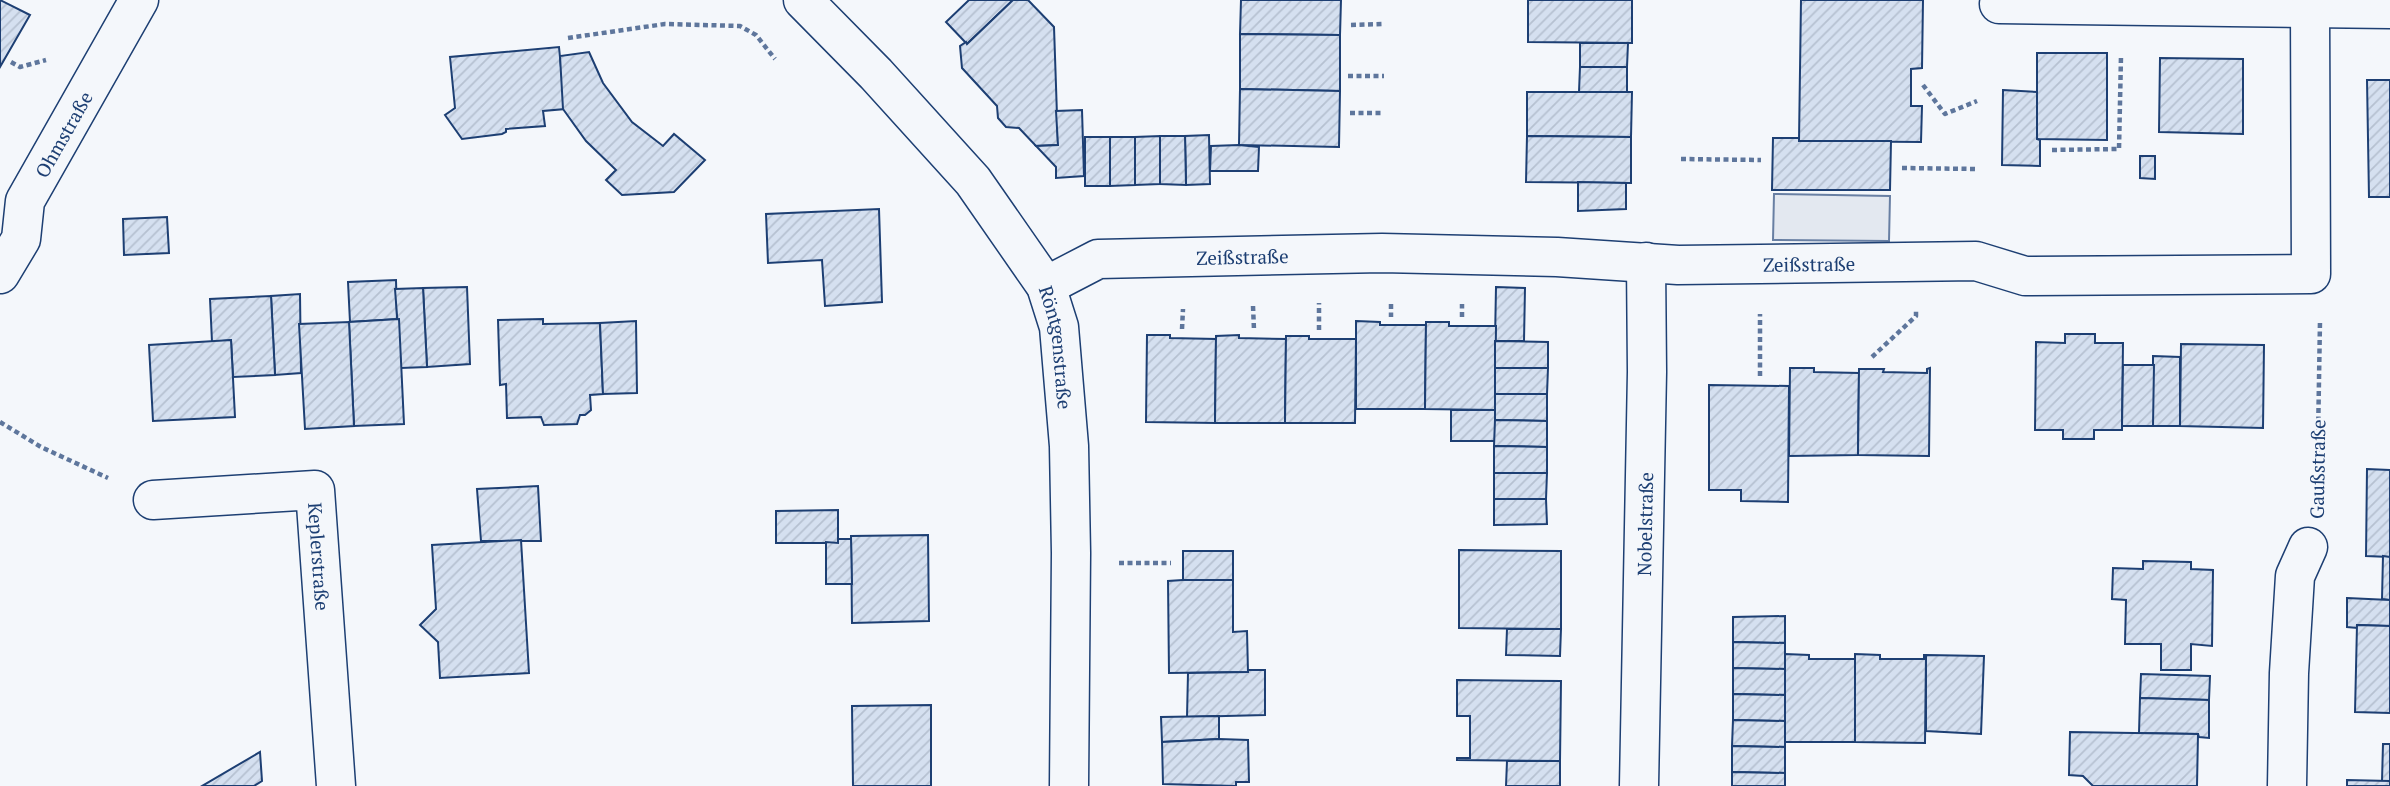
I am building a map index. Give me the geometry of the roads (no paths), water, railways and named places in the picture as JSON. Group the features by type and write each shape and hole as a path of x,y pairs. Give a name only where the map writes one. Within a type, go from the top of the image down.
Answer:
{"street":[{"name":"Ohmstraße","path":"0,274 21,239 25,201 139,0"},
{"name":"Röntgenstraße","path":"803,0 876,74 973,181 1046,285 1059,327 1069,446 1069,786"},
{"path":"1999,4 2390,9"},
{"name":"Zeißstraße","path":"1046,285 1098,259 1382,253 1557,257 1678,265 1976,261 2025,276 2311,274 2310,8"},
{"name":"Nobelstraße","path":"1640,786 1647,372 1646,262"},
{"name":"Keplerstraße","path":"153,500 315,490 335,786"},
{"name":"Gaußstraße","path":"2287,786 2289,673 2295,576 2308,547"}]}
